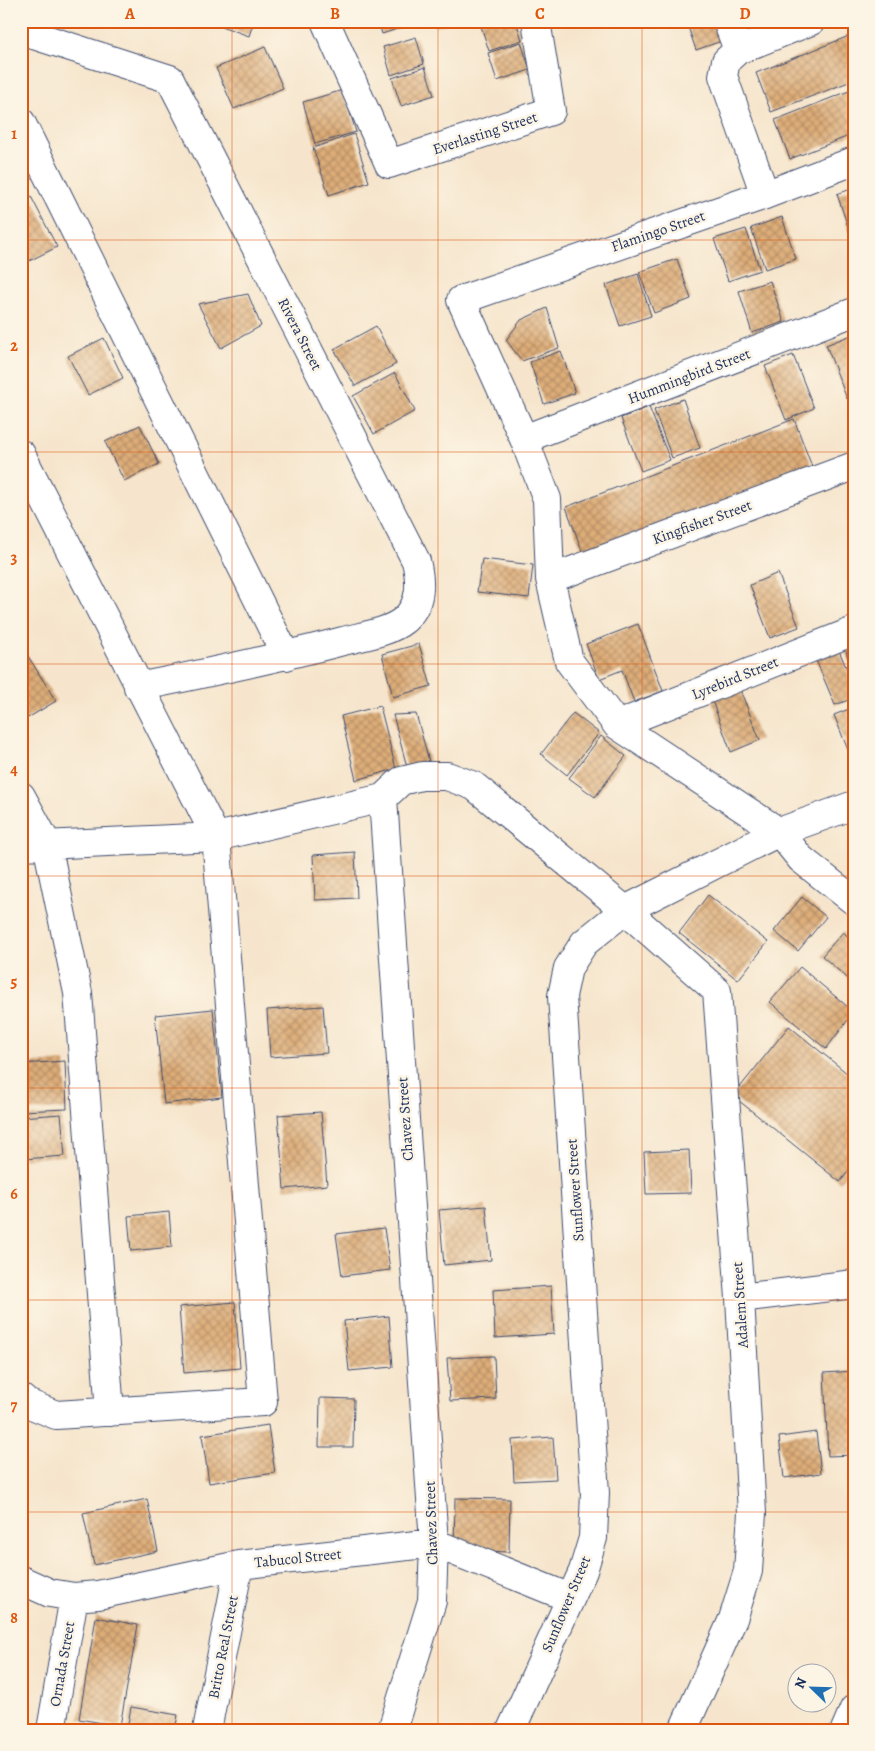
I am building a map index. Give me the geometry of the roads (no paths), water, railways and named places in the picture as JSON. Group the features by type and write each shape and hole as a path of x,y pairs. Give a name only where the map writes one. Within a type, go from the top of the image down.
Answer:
{"street":[{"name":"Everlasting Street","path":"325,21 389,164 551,112 536,21"},
{"path":"728,21 738,50"},
{"path":"765,195 723,76 726,61 738,50 811,21"},
{"name":"Rivera Street","path":"21,31 170,79 416,561 421,582 416,603 404,620 384,630 286,656 138,687"},
{"path":"21,122 286,656"},
{"name":"Flamingo Street","path":"524,439 461,300 765,195 854,161"},
{"name":"Hummingbird Street","path":"524,439 854,312"},
{"path":"524,439 547,499 550,579 569,661 617,725 778,832 801,859 854,901"},
{"path":"21,454 216,837 263,1402 56,1415 27,1403 21,1398"},
{"name":"Kingfisher Street","path":"550,579 854,466"},
{"name":"Lyrebird Street","path":"617,725 854,631"},
{"path":"34,845 216,837 383,798 401,780 422,776 447,776 474,786 624,910"},
{"path":"21,796 78,993 110,1412"},
{"name":"Chavez Street","path":"383,798 434,1543 432,1601 392,1730"},
{"name":"Sunflower Street","path":"511,1730 583,1571 593,1538 595,1493 562,996 568,968 584,943 624,910 778,832 854,806"},
{"name":"Adalem Street","path":"624,910 717,991 740,1298 752,1513 748,1571 733,1619 683,1730"},
{"path":"740,1298 854,1284"},
{"name":"Tabucol Street","path":"21,1580 50,1593 74,1597 98,1594 238,1565 434,1543 570,1598"},
{"name":"Britto Real Street","path":"208,1730 238,1565"},
{"name":"Ornada Street","path":"51,1730 74,1597"},
{"path":"845,1730 854,1709"}]}
